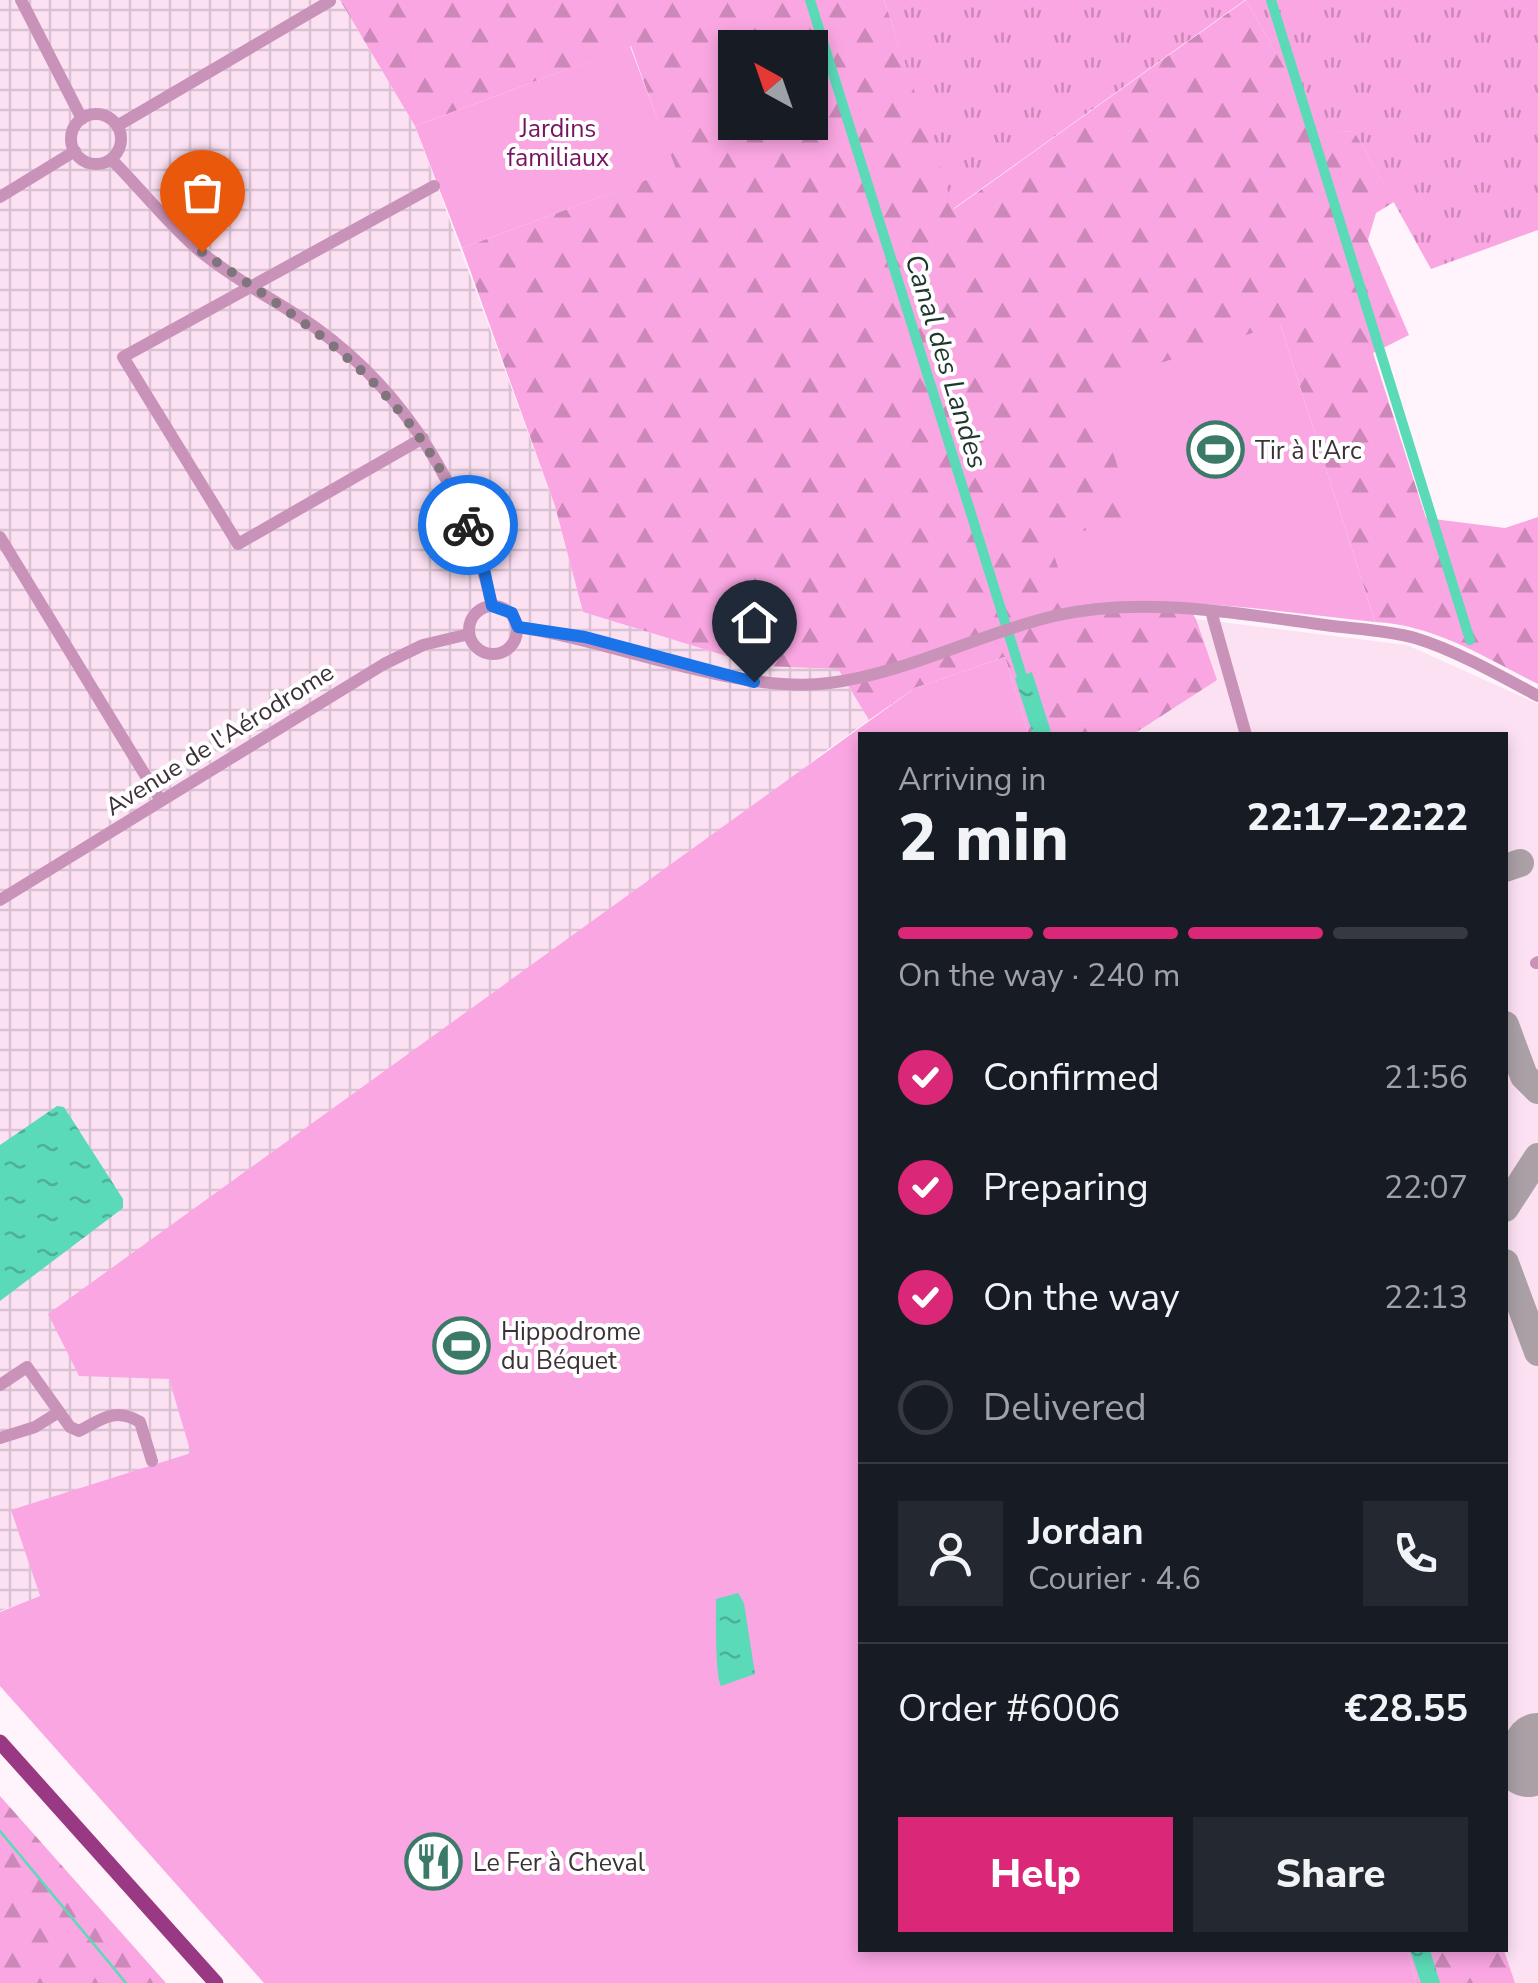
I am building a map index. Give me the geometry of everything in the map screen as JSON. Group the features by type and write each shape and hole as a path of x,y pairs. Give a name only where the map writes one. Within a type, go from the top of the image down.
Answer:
{"main road":[{"path":"0,1742 216,1983"}],"street":[{"path":"21,0 82,119"},
{"path":"117,126 330,1"},
{"path":"100,115 117,126 120,143 111,159 94,164 75,152 72,136 82,119 100,115"},
{"path":"0,197 75,152"},
{"path":"111,159 202,252 335,344 381,388 423,438 481,556 492,606"},
{"path":"423,438 238,544 123,357 434,186"},
{"path":"0,537 161,801"},
{"path":"492,606 512,613 518,627 515,641 498,654 476,648 469,634 477,612 492,606"},
{"path":"518,627 585,637 754,682 794,685 829,683 896,668 1028,623 1120,606 1211,611 1414,638 1538,696"},
{"path":"1211,611 1245,732"},
{"name":"Avenue de l'Aérodrome","path":"0,900 384,664 424,645 469,634"},
{"path":"0,1385 27,1367 59,1412 79,1431 110,1413 128,1415 140,1422 152,1461"},
{"path":"0,1438 34,1427 59,1412"}],"shaded area":[{"path":"0,0 340,0 415,126 555,506 583,612 759,666 838,669 869,720 820,755 79,1375 169,1378 192,1454 12,1510 40,1597 0,1611"},
{"path":"1196,619 1407,645 1538,704 1538,1983 1515,1983 1505,1952 1508,1952 1508,732 1137,732 1216,680"}],"green space":[{"path":"340,0 884,0 954,209 1246,0 1321,132 1354,131 1394,202 1376,213 1368,240 1409,335 1373,353 1426,518 1505,528 1538,517 1538,684 1439,636 1375,622 1280,324 1132,516 1071,607 1122,600 1185,601 1196,619 1217,680 1137,732 1028,732 1005,657 915,688 869,720 838,669 759,666 583,612 555,506 462,248 675,169 631,46 415,126"},
{"path":"884,0 1245,0 953,209"},
{"path":"1246,0 1538,0 1538,230 1431,269 1354,131 1321,133"},
{"name":"Jardins familiaux","path":"630,46 676,169 462,248 415,126"},
{"name":"Tir à l'Arc","path":"1280,324 1375,622 1184,603 1070,607 1050,542 1132,515 1093,385"},
{"name":"Hippodrome du Béquet","path":"1005,657 1028,732 858,732 858,1952 1408,1952 1417,1983 264,1983 0,1686 0,1612 40,1596 11,1510 191,1453 169,1379 79,1376 48,1314 915,688"},
{"path":"0,1796 166,1983 0,1983"},
{"path":"1408,1952 1505,1952 1515,1983 1417,1983"}],"water":[{"path":"1032,672 1051,732 1032,732 1015,678"},
{"path":"57,1106 64,1107 123,1199 123,1208 0,1301 0,1145"},
{"path":"738,1593 744,1603 755,1674 721,1686 716,1599"},
{"path":"1411,1952 1431,1952 1440,1983 1421,1983"}],"waterway":[{"name":"Canal des Landes","path":"810,0 1025,686"},
{"path":"1271,0 1470,640"},
{"path":"0,1831 126,1983"}],"taxiway":[{"path":"1508,867 1520,863"},
{"path":"1508,1033 1524,1076 1538,1090"},
{"path":"1508,1203 1538,1157"},
{"path":"1508,1271 1538,1352"}],"runway":[{"path":"1528,1763 1538,1747"}],"way so far":[{"path":"202,252 317,329 381,388 432,452 468,525"}],"place":[{"name":"Tir à l'Arc","path":"1216,450"},
{"name":"Hippodrome du Béquet","path":"462,1345"},
{"name":"Le Fer à Cheval","path":"434,1862"}],"route":[{"path":"468,525 481,556 492,606 512,613 518,627 585,637 754,682"}]}
